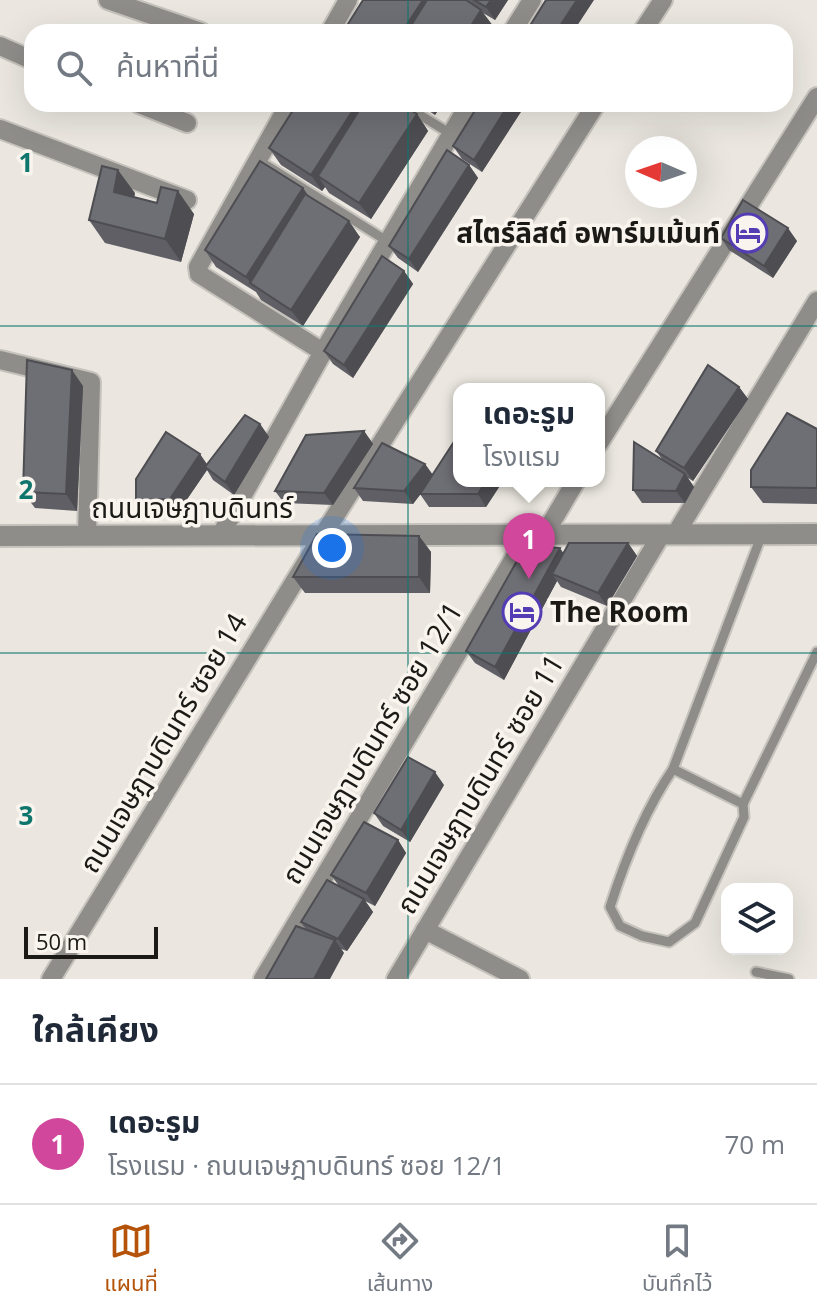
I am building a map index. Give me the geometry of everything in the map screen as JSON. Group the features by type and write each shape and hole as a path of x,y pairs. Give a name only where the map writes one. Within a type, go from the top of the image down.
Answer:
{"street":[{"path":"108,0 178,24"},
{"path":"334,24 348,0"},
{"path":"517,24 532,0"},
{"path":"647,24 663,0"},
{"path":"0,46 24,56"},
{"path":"605,433 817,97"},
{"path":"159,112 187,123"},
{"path":"284,112 202,256 199,274 323,352"},
{"path":"220,536 323,352 464,112"},
{"name":"ถนนเจษฎาบดินทร์ ซอย 14","path":"51,979 323,535 591,112"},
{"path":"0,129 187,200"},
{"name":"ถนนเจษฎาบดินทร์ ซอย 11","path":"396,979 668,535 817,301"},
{"path":"0,360 91,382 87,536"},
{"name":"ถนนเจษฎาบดินทร์ ซอย 12/1","path":"263,979 536,535 572,487"},
{"name":"ถนนเจษฎาบดินทร์","path":"0,536 817,534"},
{"path":"425,930 520,979"}],"lane":[{"path":"415,112 451,134"},
{"path":"257,159 387,241"},
{"path":"762,534 673,769 661,787 622,870 610,907 620,926 642,936 669,942 695,923 744,817 743,804 817,652"},
{"path":"673,769 743,804"},
{"path":"756,972 789,979"}],"building":[{"path":"363,0 423,0 407,24 348,24"},
{"path":"427,0 466,0 481,10 472,24 412,24"},
{"path":"474,0 491,0 486,7"},
{"path":"546,0 577,0 561,24 531,24"},
{"path":"292,112 352,112 311,175 269,148"},
{"path":"358,112 417,114 359,203 318,176"},
{"path":"474,112 504,112 474,160 453,146"},
{"path":"447,150 469,165 409,259 389,246"},
{"path":"260,161 303,188 246,277 205,250"},
{"path":"102,166 118,170 114,192 157,203 161,187 178,191 165,239 89,220"},
{"path":"305,194 349,221 291,310 250,283"},
{"path":"743,200 788,228 764,266 721,238"},
{"path":"382,256 404,271 344,365 324,351"},
{"path":"27,360 72,370 66,494 23,492"},
{"path":"708,365 739,387 684,468 656,451"},
{"path":"787,413 817,429 817,488 751,487 751,470"},
{"path":"245,415 260,424 225,482 205,467"},
{"path":"364,431 324,493 275,491 306,435"},
{"path":"166,432 200,454 170,499 136,500 136,479"},
{"path":"634,442 685,474 676,491 633,490"},
{"path":"382,443 425,464 404,491 354,488"},
{"path":"453,443 453,487 482,487 478,494 420,494"},
{"path":"317,534 419,536 419,577 293,577"},
{"path":"569,543 628,543 598,593 552,574"},
{"path":"526,545 560,548 495,667 466,651"},
{"path":"408,757 435,772 401,830 374,813"},
{"path":"364,822 398,840 366,893 331,875"},
{"path":"327,880 364,899 338,939 301,922"},
{"path":"296,926 335,940 314,979 266,979"}],"place":[{"name":"สไตร์ลิสต์ อพาร์มเม้นท์","path":"748,233"},
{"name":"เดอะรูม","path":"529,579"},
{"name":"The Room","path":"522,612"}]}
